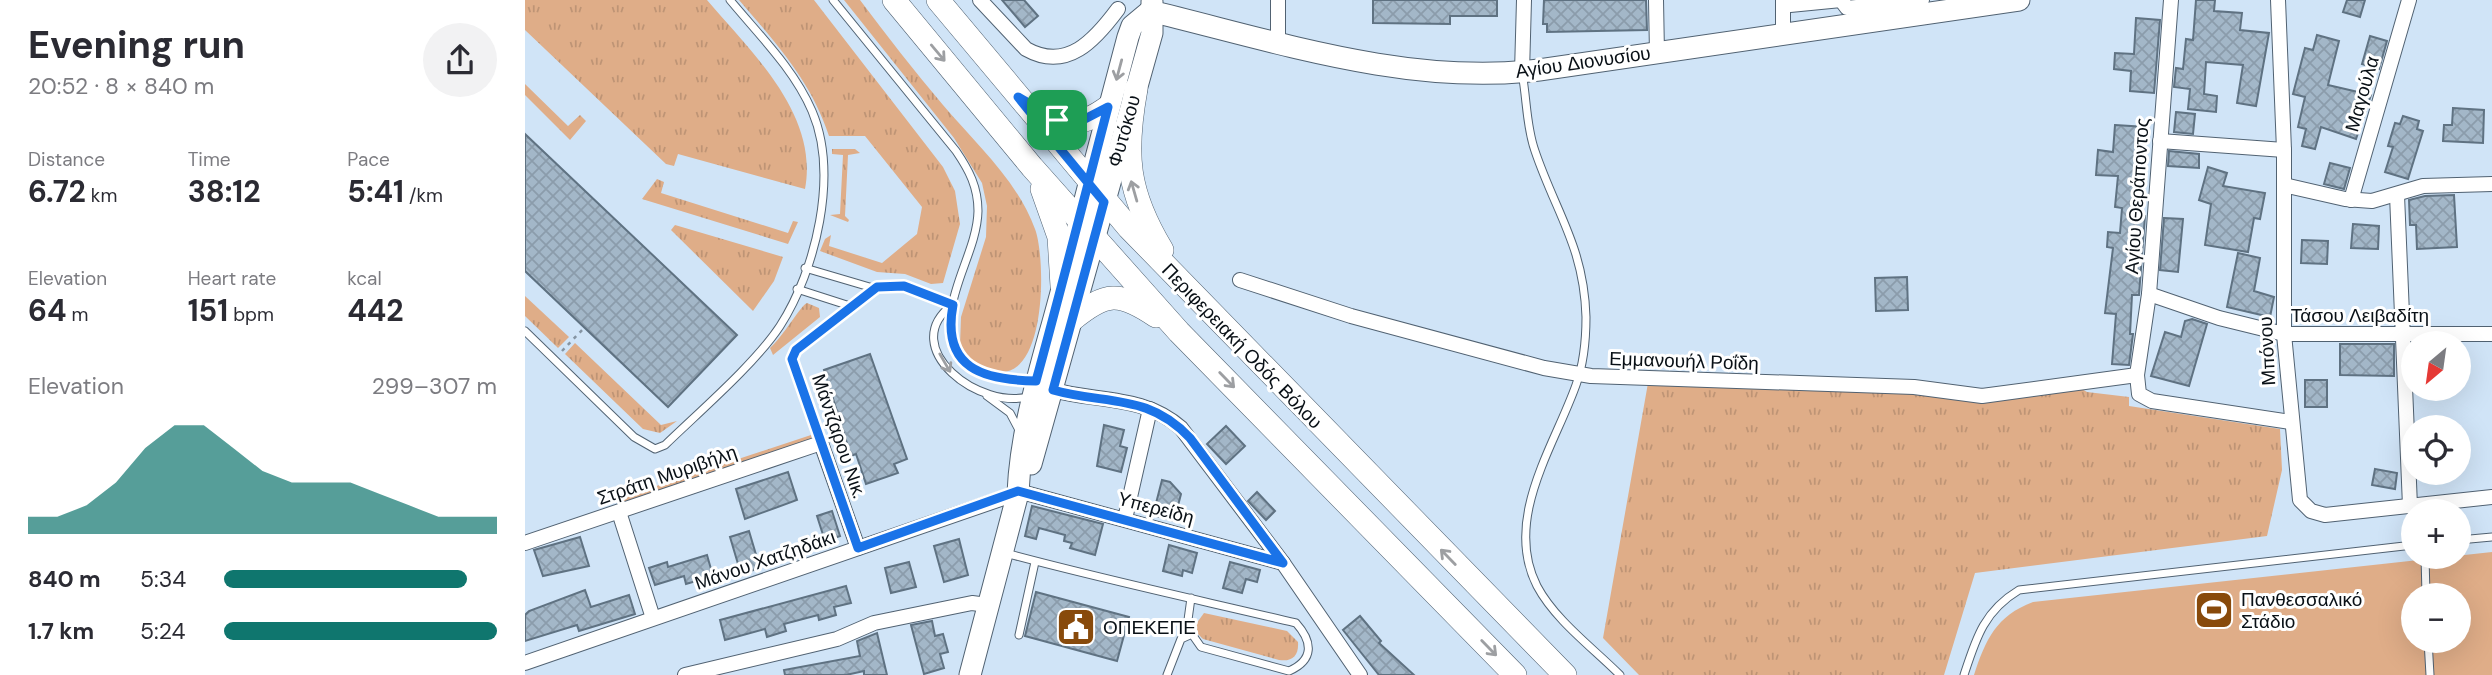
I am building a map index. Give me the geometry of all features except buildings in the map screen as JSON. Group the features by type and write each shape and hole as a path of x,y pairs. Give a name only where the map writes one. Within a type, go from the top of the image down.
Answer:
{"main road":[{"name":"Περιφερειακή Οδός Βόλου","path":"894,0 1032,167 1179,332 1515,675"},
{"name":"Περιφερειακή Οδός Βόλου","path":"938,0 1104,202 1190,294 1565,675"},
{"name":"Αγίου Διονυσίου","path":"1151,6 1278,42 1408,69 1466,73 1522,72 2016,0"},
{"name":"Φυτόκου","path":"1018,492 1017,472 1022,442 1040,389 1073,320 1152,33 1151,6"},
{"name":"Φυτόκου","path":"970,675 1018,492 1028,474 1040,389 1062,286 1108,107 1132,26 1151,6"},
{"path":"1136,89 1128,153 1133,192 1144,220 1190,294"},
{"path":"1018,97 1068,123 1089,119 1108,107"},
{"path":"1032,167 1059,237 1062,286"},
{"path":"1073,320 1094,302 1115,297 1137,304 1179,332"}],"street":[{"path":"980,0 1026,49 1035,54 1059,57 1089,45 1118,9"},
{"path":"1278,0 1278,42"},
{"path":"1522,72 1524,0"},
{"path":"1656,0 1657,53"},
{"path":"1783,0 1783,34"},
{"path":"1790,0 1790,5 1841,0 1847,8 1922,0"},
{"name":"Αγίου Θεράποντος","path":"2171,0 2149,294 2137,375 2139,394 2152,401 2291,422"},
{"name":"Μπόνου","path":"2278,0 2284,150 2284,334 2298,492 2308,509 2325,515 2401,507"},
{"name":"Μαγούλα","path":"2351,200 2409,0"},
{"path":"2160,141 2284,150"},
{"path":"2284,185 2351,200 2381,200 2423,186 2492,184"},
{"path":"2397,195 2401,336"},
{"name":"Εμμανουήλ Ροΐδη","path":"1240,280 1351,316 1579,375 1914,387 1982,396 2137,375"},
{"name":"Τάσου Λειβαδίτη","path":"2149,294 2218,318 2284,334 2401,336"},
{"name":"Τάσου Λειβαδίτη","path":"2471,334 2492,334"},
{"path":"1040,389 1121,400 1150,408 1172,421 1190,438 1283,563 1360,675"},
{"path":"2404,401 2410,499"},
{"path":"1125,519 1150,408"},
{"name":"Στράτη Μυριβήλη","path":"525,543 821,443"},
{"name":"Μάντζαρου Νικ.","path":"821,443 858,548"},
{"name":"Υπερείδη","path":"1018,492 1283,563"},
{"name":"Μάνου Χατζηδάκι","path":"525,663 1018,492"},
{"name":"Μπόνου","path":"2471,499 2492,497"},
{"path":"619,512 653,618"},
{"path":"685,675 837,639 874,622 972,603 987,605"}],"lane":[{"path":"525,331 634,437 650,447 660,448 780,326 805,268 825,183 825,165 819,131 797,83 730,0"},
{"path":"834,0 956,151 972,177 978,202 978,220 953,305 952,336 968,365 994,379 1040,389"},
{"path":"1522,72 1535,151 1562,211 1581,268 1586,329 1579,375 1535,487 1526,516 1524,539 1529,566 1546,600 1620,675"},
{"path":"805,268 873,288 904,286 953,305"},
{"name":"Μάντζαρου Νικ.","path":"821,443 792,359 796,350 873,288"},
{"path":"797,289 850,306"},
{"path":"953,305 935,322 939,355 951,373 1010,413 1022,442"},
{"path":"978,391 1010,398 1040,389"},
{"path":"2471,539 2492,537"},
{"path":"1963,675 1980,626 1996,606 2019,590 2039,585 2401,546"},
{"path":"1001,552 1296,623 1307,635 1310,645 1308,657 1289,671 1201,647 1190,635 1187,614 1191,598"},
{"path":"1019,635 1035,562"},
{"path":"1167,675 1181,639 1190,635"},
{"path":"2429,653 2430,675"}],"path":[{"path":"555,359 584,328"}],"green space":[{"path":"525,0 707,0 761,63 792,110 802,135 807,161 805,189 678,154 674,166 666,164 525,30"},
{"path":"739,0 814,0 943,167 955,191 960,224 943,283 931,284 905,274 877,272 820,251 825,239 831,235 829,246 882,263 917,234 922,207 865,136 829,136 802,80 779,47"},
{"path":"844,0 860,0 932,92 995,163 1027,211 1039,244 1039,314 1026,357 1013,369 997,372 980,367 960,345 961,317 986,237 987,206 982,183 954,138"},
{"path":"525,84 568,126 580,115 586,121 570,140 525,95"},
{"path":"832,149 855,149 860,153 848,155 845,216 848,222 830,215 840,214 843,155 832,154"},
{"path":"657,179 664,182 661,193 788,233 793,221 798,222 788,244 642,199"},
{"path":"675,225 783,257 774,281 753,311 671,230"},
{"path":"525,296 569,337 558,348 525,316"},
{"path":"807,303 819,308 820,317 773,355 770,348"},
{"path":"575,343 661,425 677,421 660,433 643,429 565,354"},
{"path":"1648,383 1942,392 2080,388 2087,392 2129,397 2129,406 2280,429 2282,470 2267,536 1975,573 1944,675 1639,675 1603,638"},
{"path":"811,435 812,441 619,505 617,499"},
{"name":"Πανθεσσαλικό Στάδιο","path":"2492,552 2492,675 1974,675 1994,630 2020,608 2033,602 2401,562 2401,569 2471,569 2471,554"},
{"path":"1204,613 1287,631 1298,642 1296,654 1291,659 1279,660 1203,639 1198,634 1196,624"}],"place":[{"name":"Πανθεσσαλικό Στάδιο","path":"2214,610"},
{"name":"ΟΠΕΚΕΠΕ","path":"1076,627"}],"route":[{"path":"1057,120 1018,97 1088,182 1104,202 1053,390 1121,400 1150,408 1172,421 1190,438 1283,563 1018,491 858,548 792,359 796,350 873,288 904,286 953,305 950,319 952,336 958,352 974,370 994,379 1036,381 1062,286 1088,182 1108,107 1094,117 1079,122 1057,120"}]}
